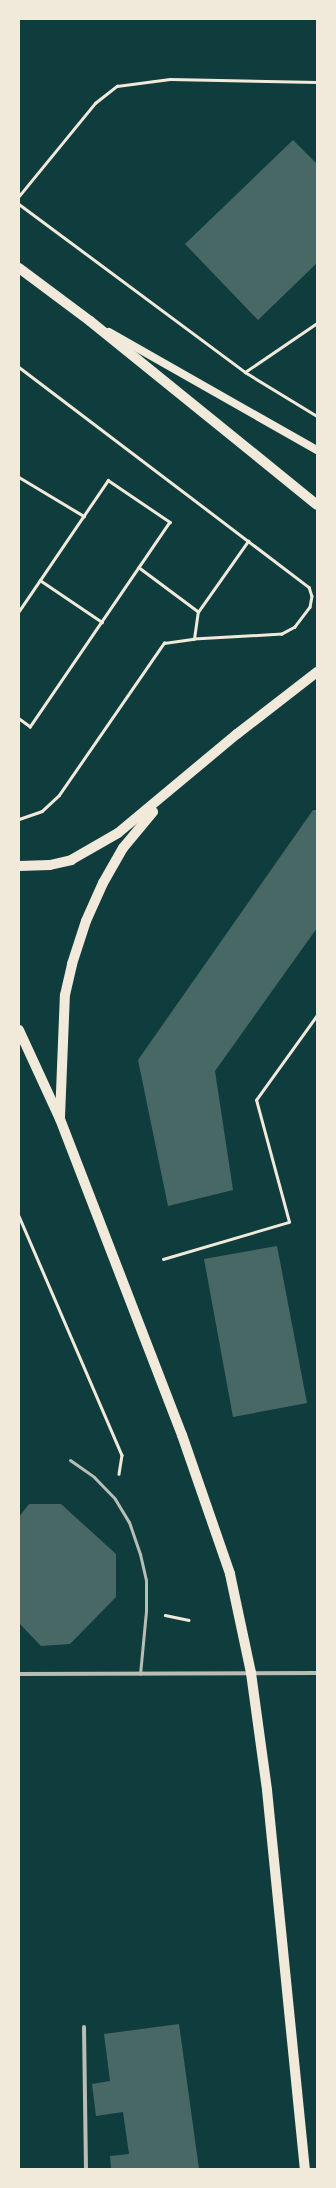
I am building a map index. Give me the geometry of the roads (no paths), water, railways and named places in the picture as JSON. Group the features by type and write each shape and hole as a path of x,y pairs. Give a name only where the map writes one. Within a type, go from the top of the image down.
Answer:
{"main road":[{"path":"19,268 90,321 317,505"},
{"path":"90,321 317,450"},
{"path":"19,866 50,865 71,860 91,851 118,833 175,788 237,734 317,672"},
{"path":"60,1119 65,995 86,921 103,883 123,848 175,788"},
{"path":"19,1030 60,1119 207,1503 230,1574 251,1672 267,1790 304,2169"}],"street":[{"path":"19,1674 251,1672 317,1673"},
{"path":"84,2027 86,2169"}],"lane":[{"path":"70,1460 94,1477 115,1498 129,1522 140,1554 146,1580 146,1610 140,1674"}]}
